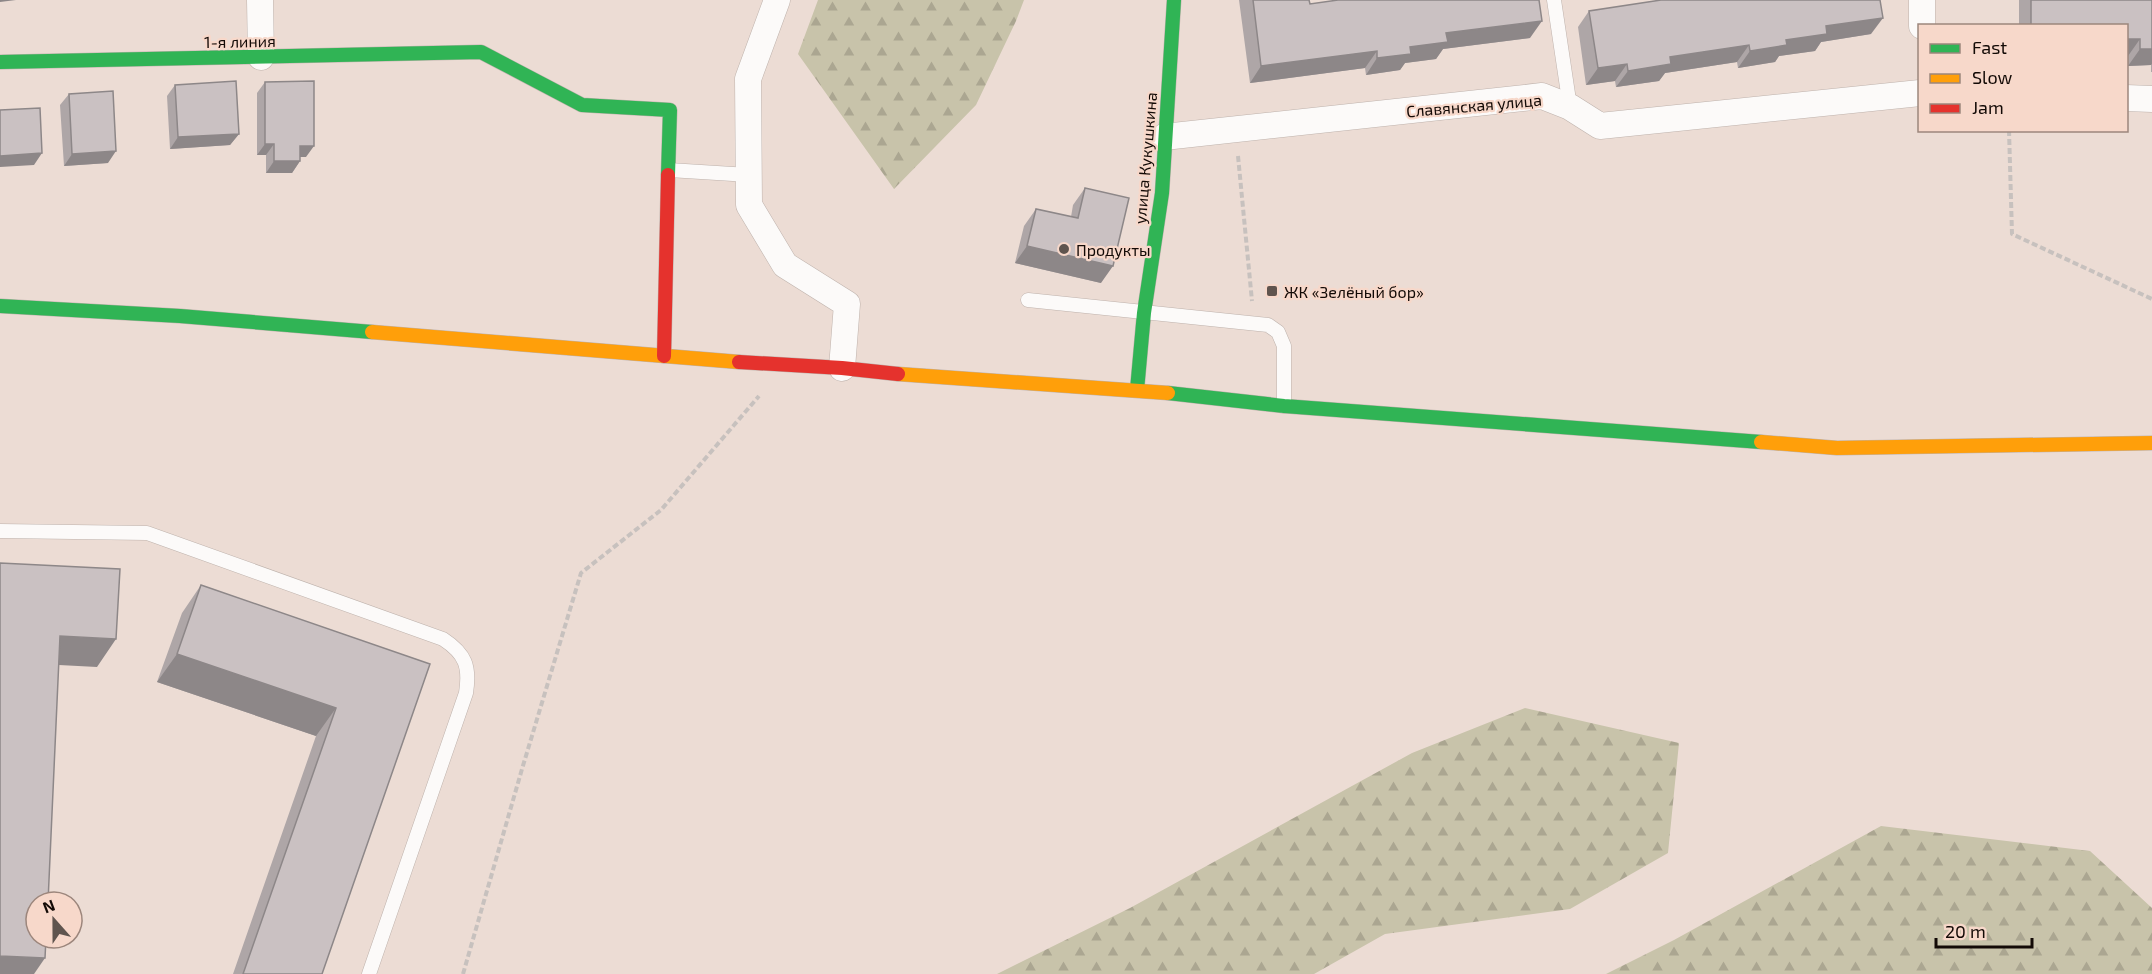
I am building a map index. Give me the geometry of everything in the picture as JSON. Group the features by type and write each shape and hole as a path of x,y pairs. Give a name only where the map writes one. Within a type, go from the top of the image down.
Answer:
{"street":[{"path":"260,0 261,57"},
{"path":"777,0 748,80 749,205 785,265 847,304 842,368"},
{"name":"улица Кукушкина","path":"1137,390 1144,313 1162,193 1174,0"},
{"path":"1922,0 1922,24"},
{"name":"1-я линия","path":"0,62 481,52 582,105 670,110 669,170"},
{"name":"Славянская улица","path":"1164,137 1542,96 1570,107 1600,126 1918,93"},
{"path":"2128,98 2152,99"},
{"path":"664,356 669,170"},
{"path":"0,306 180,316 785,366 842,368 870,372 1137,390 1284,406 1837,448 2152,443"}],"lane":[{"path":"1554,0 1570,107"},
{"path":"669,170 748,175"},
{"path":"1028,300 1268,325 1278,332 1284,346 1284,406"},
{"path":"0,531 147,533 443,639 456,647 465,661 468,676 466,693 369,974"}],"path":[{"path":"1236,129 1254,323"},
{"path":"2009,132 2012,234 2152,299"},
{"path":"463,974 581,573 661,510 785,366"}],"green space":[{"path":"818,0 1024,0 976,105 894,189 798,54"},
{"path":"1525,708 1679,743 1668,853 1570,909 1385,934 1314,974 997,974 1130,908 1412,753"},
{"path":"1881,826 2090,851 2152,908 2152,974 1606,974 1674,940"}],"building":[{"path":"1253,0 1309,0 1310,4 1338,0 1539,0 1542,21 1446,33 1448,42 1410,47 1411,54 1377,58 1377,51 1261,66"},
{"path":"1661,0 1880,0 1883,18 1826,26 1827,34 1786,40 1787,45 1750,51 1749,45 1670,57 1671,64 1628,71 1627,64 1598,68 1589,11"},
{"path":"2031,0 2152,0 2152,49 2140,49 2140,39 2128,39 2128,24 2031,24"},
{"path":"236,81 239,134 178,137 175,85"},
{"path":"314,81 314,146 300,146 300,161 274,161 274,144 265,144 265,82"},
{"path":"113,91 116,151 72,154 69,94"},
{"path":"40,108 42,153 0,156 0,110"},
{"path":"1085,188 1129,198 1113,266 1027,246 1036,209 1078,218"},
{"path":"0,563 120,569 116,639 60,636 49,890 24,890 24,950 45,950 45,958 0,956"},
{"path":"201,585 430,664 322,974 243,974 336,708 177,654"}],"traffic: fast":[{"path":"1137,390 1144,313 1162,193 1174,0"},
{"path":"0,62 481,52 582,105 670,110 668,175"},
{"path":"0,306 180,316 372,332"},
{"path":"1168,393 1284,406 1761,442"}],"traffic: slow":[{"path":"372,332 739,362"},
{"path":"898,374 1168,393"},
{"path":"1761,442 1837,448 2152,443"}],"traffic: jam":[{"path":"664,356 668,175"},
{"path":"739,362 898,374"}],"place":[{"name":"Продукты","path":"1064,249"},
{"name":"ЖК «Зелёный бор»","path":"1272,291"}]}
